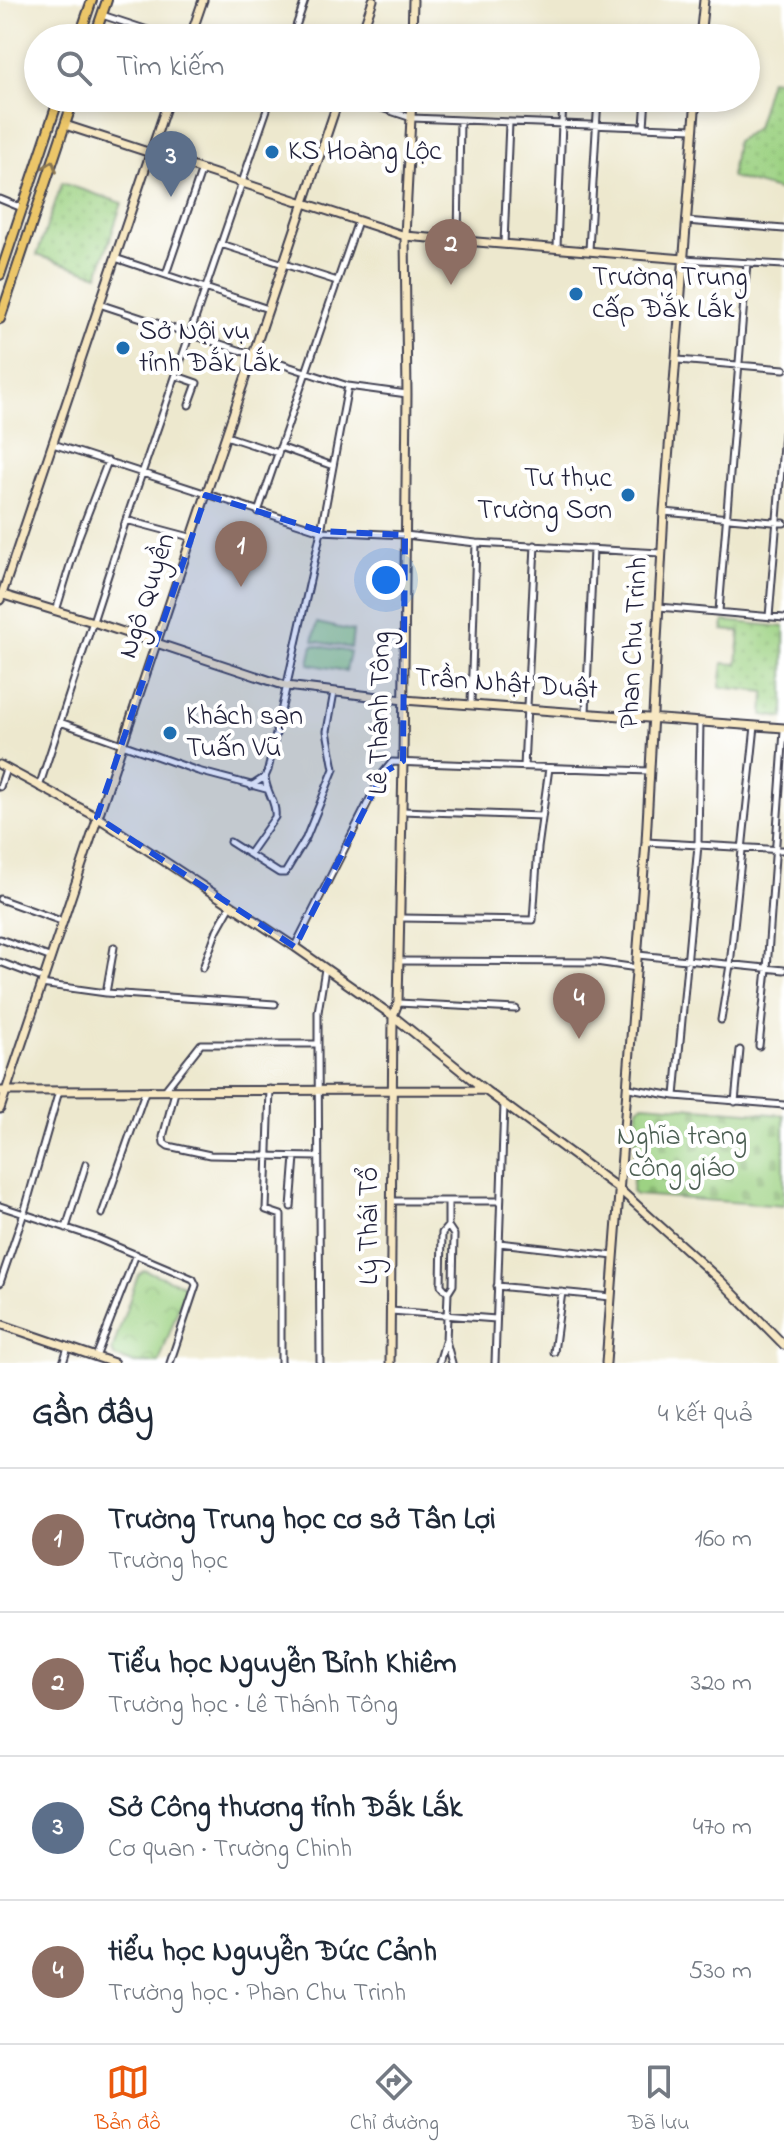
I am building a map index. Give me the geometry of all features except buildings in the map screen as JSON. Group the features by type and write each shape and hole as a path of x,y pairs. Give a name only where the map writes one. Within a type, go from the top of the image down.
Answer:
{"main road":[{"path":"84,24 92,0"},
{"path":"99,24 107,0"},
{"path":"0,275 54,112"},
{"path":"0,319 69,112"},
{"path":"22,208 35,213"}],"street":[{"path":"195,24 203,0"},
{"path":"297,24 305,0"},
{"path":"365,24 373,0"},
{"path":"412,24 413,0"},
{"path":"701,24 704,0"},
{"path":"102,15 129,24"},
{"path":"1,596 164,112"},
{"path":"39,787 126,520 266,112"},
{"name":"Ngô Quyền","path":"0,1109 3,1091 335,112"},
{"path":"394,112 412,118 693,129"},
{"name":"Lê Thánh Tông","path":"392,1089 393,1016 398,1003 400,918 407,394 405,236 412,112"},
{"path":"557,247 563,112"},
{"path":"589,250 597,112"},
{"path":"644,126 645,112"},
{"name":"Phan Chu Trinh","path":"606,1363 629,1088 654,718 664,512 695,112"},
{"path":"458,239 460,120"},
{"path":"504,243 509,123"},
{"path":"65,125 405,236 784,265"},
{"path":"165,275 202,169"},
{"path":"0,199 22,208"},
{"path":"258,512 358,221"},
{"path":"686,221 784,229"},
{"path":"221,244 337,281"},
{"path":"115,258 268,309"},
{"path":"719,611 747,263"},
{"path":"99,304 348,386 407,394"},
{"path":"678,360 784,369"},
{"path":"177,376 197,383 189,405"},
{"path":"249,854 275,817 274,803 266,789 265,777 321,531 348,386"},
{"path":"769,617 784,433"},
{"path":"226,436 333,466"},
{"path":"53,444 321,531 662,553"},
{"path":"56,611 79,536 108,461"},
{"path":"664,512 784,523"},
{"path":"126,520 190,537"},
{"path":"471,704 476,543"},
{"path":"524,767 535,545"},
{"path":"586,712 593,550"},
{"name":"Trần Nhật Duật","path":"1,596 93,622 286,686 404,700 784,730"},
{"path":"659,607 784,618"},
{"path":"230,842 282,874 287,871 301,849 334,769 327,731 334,692"},
{"path":"675,1096 698,845 700,721"},
{"path":"60,722 266,789"},
{"path":"721,1020 730,965 755,726"},
{"path":"759,1046 780,850 784,730"},
{"path":"295,947 383,773 392,762 649,771"},
{"path":"0,787 3,767 97,817 295,947 393,1016 485,1090 619,1189 721,1281 784,1345"},
{"path":"400,918 533,920 549,768"},
{"path":"251,786 265,777"},
{"path":"402,811 542,816"},
{"path":"646,842 780,850"},
{"path":"0,899 61,921"},
{"path":"203,968 217,930 231,905"},
{"path":"0,939 49,957"},
{"path":"106,993 114,947"},
{"path":"638,955 784,970"},
{"path":"399,961 596,962 637,968"},
{"path":"0,962 41,981 106,993 275,1004"},
{"path":"320,1363 317,1089 318,1012 325,969"},
{"path":"398,1003 516,1009"},
{"path":"163,1092 201,1044 318,1044"},
{"path":"735,1102 740,1050"},
{"path":"629,1088 675,1096 784,1105"},
{"path":"270,1089 266,1210 281,1215 281,1363"},
{"name":"Lý Thái Tổ","path":"390,1363 392,1089"},
{"path":"3,1091 485,1090"},
{"path":"0,1283 59,1091"},
{"path":"102,1214 145,1092"},
{"path":"175,1092 163,1137 168,1146 210,1155 318,1157"},
{"path":"495,1363 504,1103"},
{"path":"291,1207 295,1157"},
{"path":"66,1228 86,1164"},
{"path":"393,1201 500,1201"},
{"path":"448,1201 448,1226 454,1235 453,1285 448,1293 446,1341 452,1363"},
{"path":"0,1206 136,1254 196,1281 170,1363"},
{"path":"448,1226 442,1233 441,1285 448,1293"},
{"path":"499,1243 614,1256"},
{"path":"96,1357 136,1254"},
{"path":"497,1286 611,1297"},
{"path":"554,1352 562,1292"},
{"path":"391,1311 496,1319"},
{"path":"0,1324 114,1363"},
{"path":"439,1363 446,1341"},
{"path":"63,1363 68,1347"}],"highlighted area":[{"path":"206,495 321,531 405,535 403,761 383,773 295,947 97,817"}],"green space":[{"path":"770,79 784,81 784,192 731,177 736,141 756,128"},
{"path":"62,183 122,203 98,275 37,255"},
{"path":"724,621 784,627 784,718 763,715 765,692 720,687 723,663 737,664 740,632 723,630"},
{"path":"317,623 353,631 351,648 313,641"},
{"path":"313,645 350,652 346,671 309,664"},
{"name":"Nghĩa trang công giáo","path":"644,1104 784,1115 784,1206 636,1195 632,1192 638,1107"},
{"path":"144,1270 186,1286 159,1363 133,1363 115,1357 112,1351 138,1275"}],"place":[{"name":"KS Hoàng Lộc","path":"272,152"},
{"name":"Sở Công thương tỉnh Đắk Lắk","path":"171,197"},
{"name":"Tiểu học Nguyễn Bỉnh Khiêm","path":"451,285"},
{"name":"Trường Trung cấp Đắk Lắk","path":"576,294"},
{"name":"Sở Nội vụ tỉnh Đắk Lắk","path":"123,348"},
{"name":"Tư thục Trường Sơn","path":"628,495"},
{"name":"Trường Trung học cơ sở Tân Lợi","path":"241,587"},
{"name":"Khách sạn Tuấn Vũ","path":"170,733"},
{"name":"tiểu học Nguyễn Đức Cảnh","path":"579,1039"}]}
